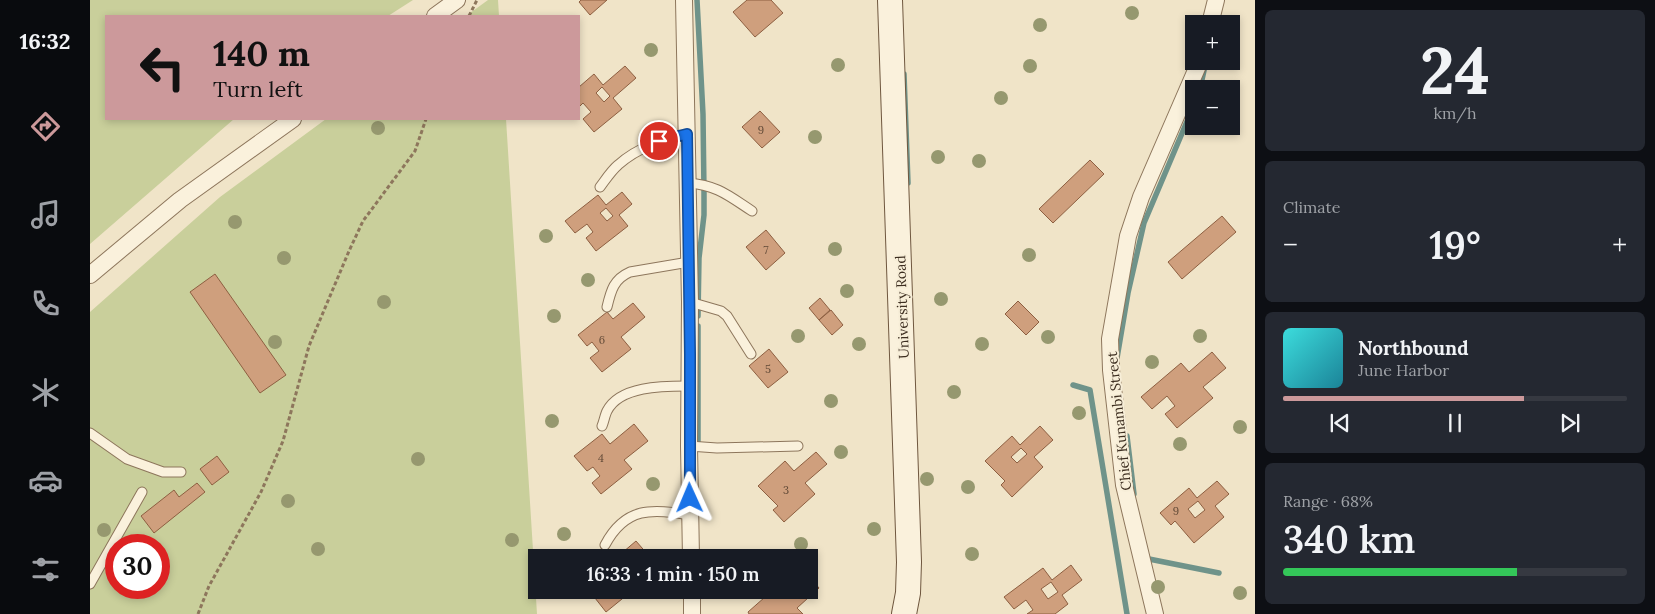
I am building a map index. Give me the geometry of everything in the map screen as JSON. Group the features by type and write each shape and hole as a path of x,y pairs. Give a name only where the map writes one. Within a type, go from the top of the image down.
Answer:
{"street":[{"path":"436,15 457,0"},
{"path":"684,0 690,302 691,549"},
{"name":"University Road","path":"890,0 909,562 908,593 904,614"},
{"path":"1212,15 1216,0"},
{"name":"Chief Kunambi Street","path":"1156,614 1124,485 1111,370 1110,339 1128,236 1141,197 1196,70"},
{"path":"90,275 180,200 292,120"},
{"path":"692,599 692,614"}],"lane":[{"path":"600,187 617,166 634,152 659,141 687,134"},
{"path":"688,182 714,187 728,194 752,212"},
{"path":"607,307 614,282 622,275 689,262"},
{"path":"690,302 721,311 727,316 751,354"},
{"path":"602,426 607,410 617,400 632,392 660,386 690,386"},
{"path":"90,433 127,459 163,472 181,472"},
{"path":"689,446 717,448 798,446"},
{"path":"90,584 142,492"},
{"path":"605,545 611,533 619,524 639,513 667,510 690,515"}],"path":[{"path":"198,614 209,586 262,492 283,441 309,346 349,251 363,221 415,150 426,120"}],"green space":[{"path":"90,0 413,0 390,15 105,15 105,120 233,120 90,244"},
{"path":"488,0 498,0 499,15 467,15"},
{"path":"325,120 506,120 533,549 528,549 528,599 536,599 537,614 90,614 90,312 220,197"}],"building":[{"path":"581,0 607,0 590,15 579,2"},
{"path":"747,0 771,0 783,13 755,37 733,12"},
{"path":"625,66 636,78 613,98 622,109 594,132 583,119 591,112 583,103 580,106 580,86 594,74 603,85","holes":["602,87 610,96 604,102 596,93"]},
{"path":"760,111 780,132 762,148 742,127"},
{"path":"1090,160 1104,174 1053,223 1039,209"},
{"path":"622,192 632,204 619,215 628,226 596,251 586,238 593,232 587,224 575,233 565,221 598,195 606,205","holes":["606,208 613,216 607,221 600,213"]},
{"path":"1222,216 1236,232 1182,279 1168,262"},
{"path":"766,230 785,253 766,270 746,247"},
{"path":"215,274 286,375 260,393 190,292"},
{"path":"820,298 830,310 819,320 809,308"},
{"path":"1018,301 1039,322 1026,335 1005,314"},
{"path":"633,303 645,317 621,337 631,349 602,372 590,358 599,351 592,342 587,346 578,335 607,312 613,319"},
{"path":"831,310 843,325 832,335 819,320"},
{"path":"769,349 788,372 768,388 749,366"},
{"path":"1212,352 1226,368 1203,387 1213,398 1177,428 1165,414 1175,406 1167,396 1152,409 1141,397 1181,363 1189,372"},
{"path":"634,424 648,441 624,460 632,469 601,494 592,483 600,476 593,467 587,471 574,456 602,434 610,444"},
{"path":"1040,426 1053,440 1034,457 1043,467 1012,497 1001,485 1005,481 985,461 1012,436 1020,445","holes":["1021,448 1027,454 1017,463 1011,457"]},
{"path":"816,452 827,464 805,483 815,494 784,522 773,510 778,506 758,486 785,461 794,471"},
{"path":"217,456 229,472 212,485 200,469"},
{"path":"1217,481 1229,494 1215,506 1224,517 1194,543 1175,521 1171,525 1160,513 1189,488 1197,498","holes":["1198,501 1205,510 1195,518 1188,509"]},
{"path":"197,483 205,492 154,533 141,516 174,490 179,497"},
{"path":"636,541 643,549 627,549"},
{"path":"1071,565 1082,580 1062,595 1068,604 1055,614 1027,614 1033,610 1026,600 1014,609 1004,597 1043,568 1052,580","holes":["1051,582 1058,592 1048,599 1041,589"]},
{"path":"596,599 622,599 606,612"},
{"path":"763,599 807,599 797,608 803,614 749,614 748,612"}],"waterway":[{"path":"697,0 703,114 704,192 704,215 699,258 698,316"},
{"path":"1202,80 1204,70"},
{"path":"904,74 908,183"},
{"path":"1117,358 1128,293 1144,223 1185,126"},
{"path":"698,326 698,442"},
{"path":"1073,385 1090,390 1127,614"},
{"path":"1127,436 1134,494"},
{"path":"1144,558 1219,573"}],"route":[{"path":"659,141 687,134 690,498"}]}
